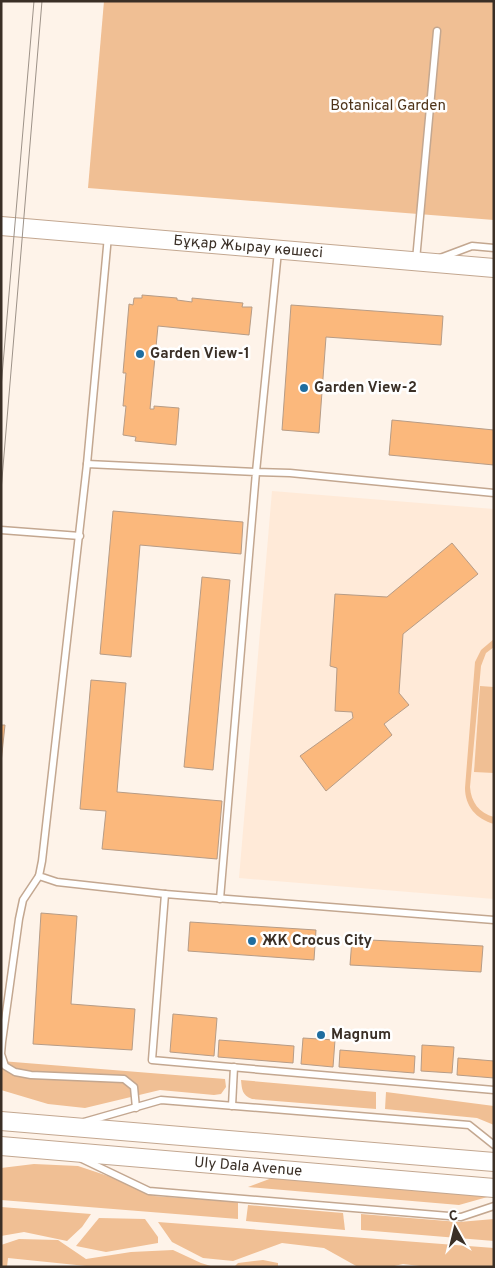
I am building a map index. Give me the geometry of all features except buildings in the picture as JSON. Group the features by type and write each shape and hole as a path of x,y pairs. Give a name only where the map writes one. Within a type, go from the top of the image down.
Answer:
{"main road":[{"name":"Бұқар Жырау көшесі","path":"1,226 494,268"},
{"name":"Uly Dala Avenue","path":"1,1121 494,1162"},
{"name":"Uly Dala Avenue","path":"1,1146 494,1188"}],"lane":[{"path":"437,31 422,262 472,246 494,248"},
{"path":"108,236 88,464 42,861 39,876 23,900 19,918 2,1054 5,1066 15,1072 31,1075 124,1079 134,1086 136,1108"},
{"path":"220,899 256,472 278,250"},
{"path":"88,464 290,473 494,493"},
{"path":"1,530 80,536"},
{"path":"39,876 57,882 165,894 494,920"},
{"path":"165,894 152,1060 494,1090"},
{"path":"232,1106 234,1067"},
{"path":"67,1127 161,1100 469,1125 494,1145"},
{"path":"65,1151 149,1191 461,1217 494,1206"}],"shaded area":[{"path":"272,491 494,509 494,899 239,878"}],"green space":[{"name":"Botanical Garden","path":"104,1 494,1 494,220 88,188"},
{"path":"494,639 494,647 486,653 481,666 470,787 474,802 484,813 494,817 494,824 482,819 473,811 467,801 465,788 475,662 481,650"},
{"path":"480,686 494,687 494,773 474,772"},
{"path":"1,1061 225,1079 226,1087 221,1094 214,1095 160,1090 85,1108 48,1104 1,1090"},
{"path":"241,1080 376,1092 376,1109 252,1099 243,1092"},
{"path":"386,1092 494,1106 494,1125 477,1118 385,1109"},
{"path":"34,1164 78,1166 108,1176 154,1196 238,1202 238,1219 1,1200 1,1168"},
{"path":"272,1178 491,1196 459,1205 248,1187"},
{"path":"248,1205 343,1213 345,1230 246,1221"},
{"path":"1,1207 91,1214 82,1227 67,1241 24,1232 1,1236"},
{"path":"361,1214 459,1222 494,1219 494,1241 361,1230"},
{"path":"99,1218 145,1219 158,1237 158,1243 106,1252 76,1246"},
{"path":"158,1222 494,1248 494,1267 428,1267 403,1264 390,1267 358,1267 324,1248 282,1243 233,1261 203,1258 172,1242"},
{"path":"19,1239 58,1240 86,1259 131,1252 173,1250 214,1267 96,1267 8,1258 7,1267 1,1267 1,1245"},
{"path":"263,1260 278,1263 278,1267 234,1267 238,1263"}],"tram line":[{"path":"1,388 34,1"},
{"path":"1,491 42,1"}],"place":[{"name":"Garden View-1","path":"140,354"},
{"name":"Garden View-2","path":"304,388"},
{"name":"ЖК Crocus City","path":"252,941"},
{"name":"Magnum","path":"321,1035"}]}
